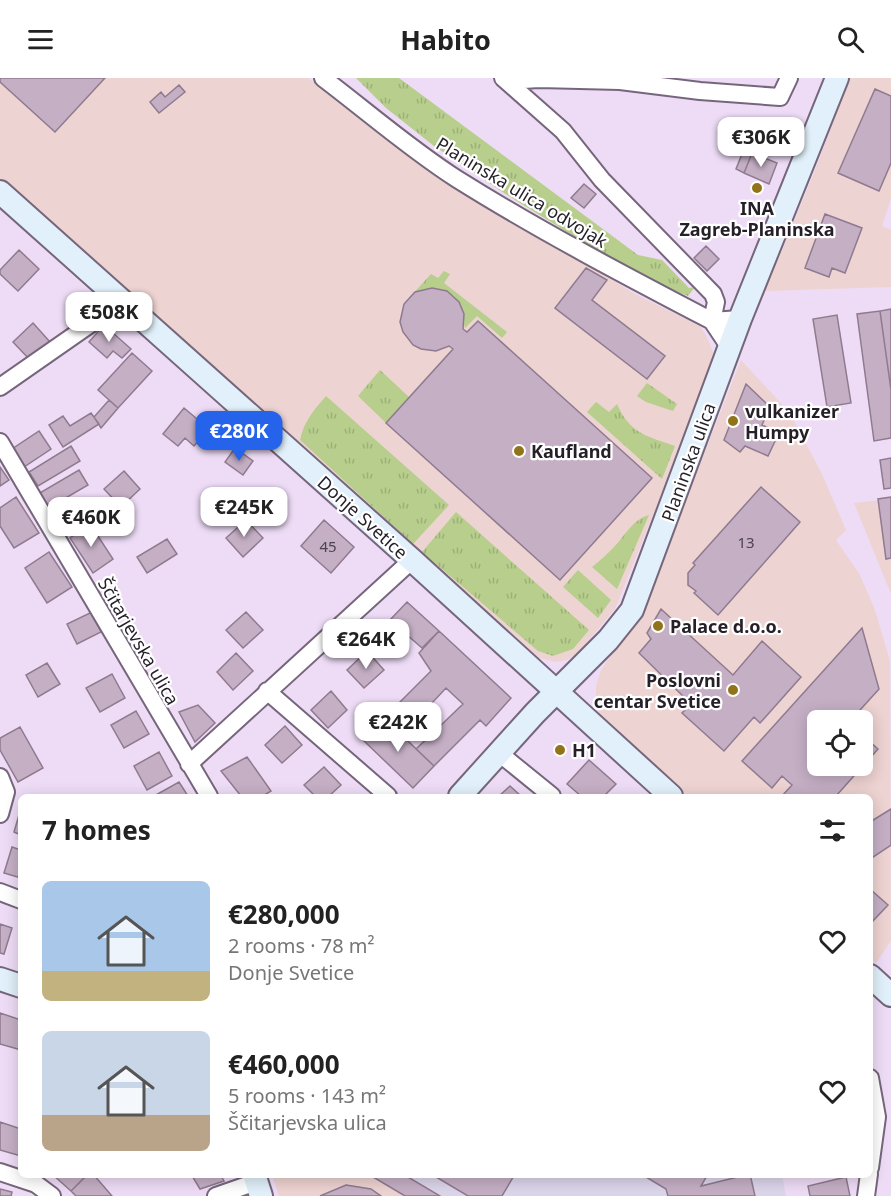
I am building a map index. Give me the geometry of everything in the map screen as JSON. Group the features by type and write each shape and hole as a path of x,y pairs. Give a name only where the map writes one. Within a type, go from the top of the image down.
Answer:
{"street":[{"name":"Planinska ulica odvojak","path":"323,78 394,136 457,179 597,260 712,321 730,348"},
{"path":"505,80 620,81 700,91 780,97 789,78"},
{"name":"Planinska ulica","path":"462,794 608,640 632,609 740,319 837,78"},
{"path":"505,80 563,131 602,180 713,294 716,302 712,321 740,319"},
{"name":"Donje Svetice","path":"0,192 412,560 669,794"},
{"path":"0,387 122,302"},
{"name":"Ščitarjevska ulica","path":"0,442 208,794"},
{"path":"189,764 412,560"},
{"path":"267,691 386,794"},
{"path":"499,753 550,794"},
{"path":"0,777 6,792 0,814"},
{"path":"0,892 18,899"},
{"path":"0,979 18,985"},
{"path":"873,979 891,995"},
{"path":"0,1172 36,1184 52,1196"},
{"path":"866,1196 868,1178"},
{"path":"216,1196 257,1184"}],"shaded area":[{"path":"0,78 308,78 497,211 635,294 700,326 713,352 712,363 694,414 615,609 578,653 567,660 556,662 531,656 0,182"},
{"path":"850,78 891,78 891,199 882,226 891,230 891,287 765,291 813,175"},
{"path":"741,360 789,412 822,474 846,530 836,540 860,575 875,610 890,661 891,941 876,963 873,960 873,794 686,794 599,714 596,686 601,670 654,582"},
{"path":"891,499 891,594 854,503"},
{"path":"273,1178 415,1178 448,1196 279,1196"},
{"path":"408,1178 783,1178 786,1196 440,1196"}],"green space":[{"path":"356,78 399,78 638,255 662,260 689,288 695,287 688,296 660,285 596,250 434,146 386,108"},
{"path":"444,271 450,274 444,283 507,332 502,338 477,316 465,328 463,312 458,301 447,291 425,290 410,297 431,274 438,278"},
{"path":"380,370 409,397 386,423 358,396"},
{"path":"647,383 677,404 673,411 646,402 637,396"},
{"path":"326,396 449,505 413,544 300,440 307,421"},
{"path":"596,402 609,412 617,404 634,428 675,446 662,479 587,412"},
{"path":"456,512 589,630 573,649 553,656 538,651 422,552"},
{"path":"649,515 617,589 592,567 638,520"},
{"path":"578,570 611,600 598,618 563,587"}],"building":[{"path":"0,78 105,78 55,132 0,82"},
{"path":"179,85 185,92 159,113 150,102 161,92 165,97"},
{"path":"875,89 891,96 891,163 879,191 838,173"},
{"path":"744,149 752,153 744,173 736,169"},
{"path":"752,153 777,163 769,184 744,173"},
{"path":"584,184 596,194 584,208 571,198"},
{"path":"825,214 862,228 845,273 832,268 829,277 805,268"},
{"path":"706,246 719,259 707,271 694,258"},
{"path":"19,250 39,269 18,291 0,274 0,270"},
{"path":"586,268 607,280 592,300 665,356 647,379 555,308"},
{"name":"Kaufland","path":"432,288 447,291 459,302 464,314 463,329 467,332 478,321 652,478 560,580 386,423 453,349 449,346 436,351 421,349 413,345 403,332 400,322 404,304 415,292"},
{"path":"891,309 891,390 880,311"},
{"path":"880,311 891,390 891,438 874,441 857,314"},
{"path":"837,315 851,403 827,407 813,319"},
{"path":"33,323 50,342 30,360 13,342"},
{"path":"104,325 131,349 122,358 113,351 107,358 89,342"},
{"path":"132,353 152,371 118,408 98,390"},
{"path":"746,384 770,407 762,425 773,430 777,437 768,456 745,446 740,452 724,440"},
{"path":"109,400 118,408 101,428 94,417"},
{"path":"184,408 209,429 194,446 185,438 178,446 163,434"},
{"path":"91,413 99,424 63,447 49,425 63,416 70,426"},
{"path":"39,431 51,449 24,467 12,449"},
{"path":"71,446 80,461 38,486 29,472"},
{"path":"235,448 253,461 243,475 225,462"},
{"path":"891,458 891,488 884,489 880,460"},
{"path":"0,467 9,480 0,486"},
{"path":"79,470 88,485 47,509 38,494"},
{"path":"124,471 140,489 121,507 104,489"},
{"path":"761,487 800,522 718,615 688,585 688,573 695,565 693,563"},
{"path":"16,497 39,533 14,548 0,526 0,508"},
{"path":"891,497 891,558 886,559 878,499"},
{"path":"246,520 263,538 243,557 226,538"},
{"path":"324,520 354,547 331,573 301,546"},
{"path":"90,524 113,559 93,573 70,538"},
{"path":"167,539 177,554 147,573 137,557"},
{"path":"49,552 72,587 47,603 25,568"},
{"path":"407,602 439,631 422,648 390,620"},
{"name":"Poslovni centar Svetice","path":"661,609 733,675 762,641 801,677 760,723 754,717 724,751 682,713 691,704 639,653 651,639 647,633"},
{"path":"92,612 101,632 77,644 67,624"},
{"path":"246,612 263,630 243,648 226,630"},
{"path":"862,628 879,689 860,710 807,710 807,776 854,776 838,794 784,794 792,785 782,776 772,788 742,761"},
{"path":"439,631 511,698 486,726 480,720 434,766 416,749 463,704 446,688 402,735 384,718 431,671 419,653"},
{"path":"367,651 384,670 364,688 347,670"},
{"path":"236,653 253,671 233,690 217,672"},
{"path":"47,663 60,684 38,697 26,675"},
{"path":"112,674 125,698 100,712 86,688"},
{"path":"331,691 347,710 328,728 311,710"},
{"path":"198,705 215,723 195,742 179,712"},
{"path":"136,711 149,734 124,748 111,725"},
{"path":"384,718 434,766 413,788 363,740"},
{"path":"285,726 302,745 282,763 265,745"},
{"path":"20,727 43,768 18,782 0,750 0,738"},
{"path":"873,745 878,749 873,755"},
{"path":"159,752 172,776 147,790 134,766"},
{"path":"247,757 271,791 266,794 239,794 221,771"},
{"path":"589,760 616,784 606,794 579,794 567,784"},
{"path":"324,767 341,785 331,794 313,794 304,785"},
{"path":"179,782 187,794 158,794"},
{"path":"510,786 519,794 501,794"},
{"path":"891,809 891,845 873,857 873,820"},
{"path":"18,818 18,834 14,832"},
{"path":"12,847 18,849 18,877 4,873"},
{"path":"873,892 888,905 873,921"},
{"path":"0,924 12,928 4,954 0,953"},
{"path":"0,1013 18,1019 18,1049 0,1044"},
{"path":"0,1122 18,1128 18,1155 0,1150"},
{"path":"56,1178 84,1178 71,1191"},
{"path":"84,1178 96,1178 112,1196 76,1196 71,1191"},
{"path":"193,1178 222,1178 224,1181 200,1189"},
{"path":"375,1178 410,1178 440,1196 405,1196"},
{"path":"438,1178 513,1178 502,1196 468,1196"},
{"path":"648,1178 706,1178 701,1186 734,1178 751,1178 755,1196 668,1196 666,1189"},
{"path":"846,1178 850,1196 810,1196 808,1186"},
{"path":"346,1185 371,1189 381,1196 320,1196"},
{"path":"0,1189 12,1192 11,1196 0,1196"}],"place":[{"name":"INA Zagreb-Planinska","path":"757,188"},
{"name":"vulkanizer Humpy","path":"733,421"},
{"name":"Kaufland","path":"519,451"},
{"name":"Palace d.o.o.","path":"658,626"},
{"name":"Poslovni centar Svetice","path":"733,690"},
{"name":"H1","path":"560,750"}]}
